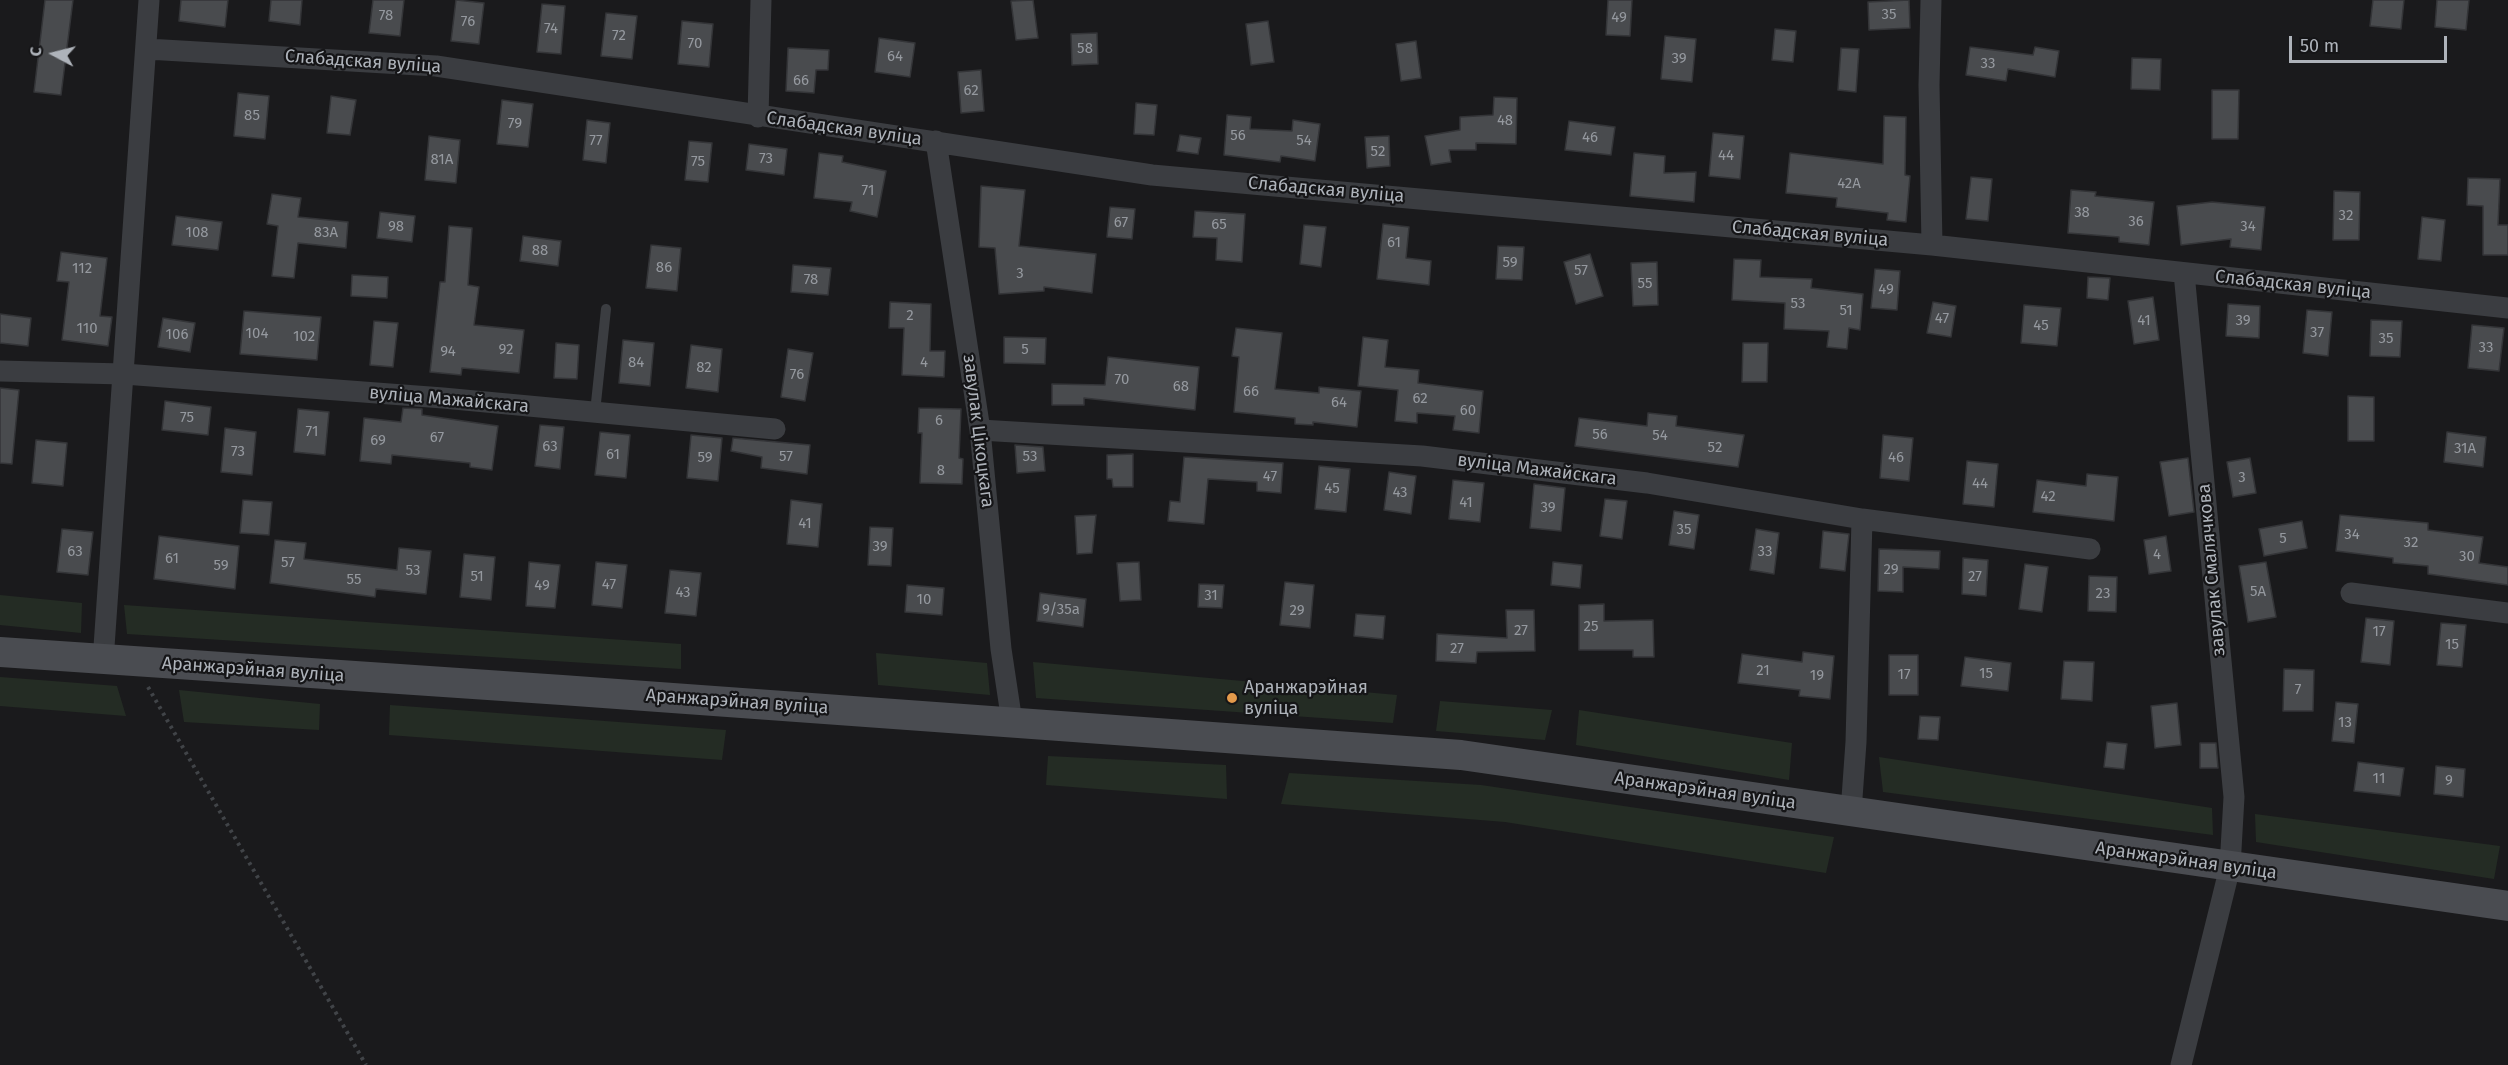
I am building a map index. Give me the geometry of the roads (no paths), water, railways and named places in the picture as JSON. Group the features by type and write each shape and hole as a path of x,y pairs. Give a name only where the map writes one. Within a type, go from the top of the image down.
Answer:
{"main road":[{"name":"Аранжарэйная вуліца","path":"0,652 1461,755 2508,906"}],"street":[{"path":"103,661 149,0"},
{"path":"758,117 761,0"},
{"path":"1931,0 1929,85 1932,245"},
{"name":"Слабадская вуліца","path":"147,49 436,66 758,117 936,141 1152,175 1932,245 2508,308"},
{"name":"завулак Цікоцкага","path":"936,141 980,430 1001,649 1012,722"},
{"name":"завулак Смалячкова","path":"2181,1065 2230,867 2234,797 2184,273"},
{"name":"вуліца Мажайскага","path":"0,371 124,374 596,412 775,429"},
{"name":"вуліца Мажайскага","path":"980,430 1422,456 1647,483 1862,519 2090,549"},
{"path":"1851,812 1856,742 1862,519"},
{"path":"2351,593 2508,613"}],"lane":[{"path":"596,412 606,309"},
{"path":"2508,900 2508,906"}],"place":[{"name":"Аранжарэйная вуліца","path":"1232,698"}]}
